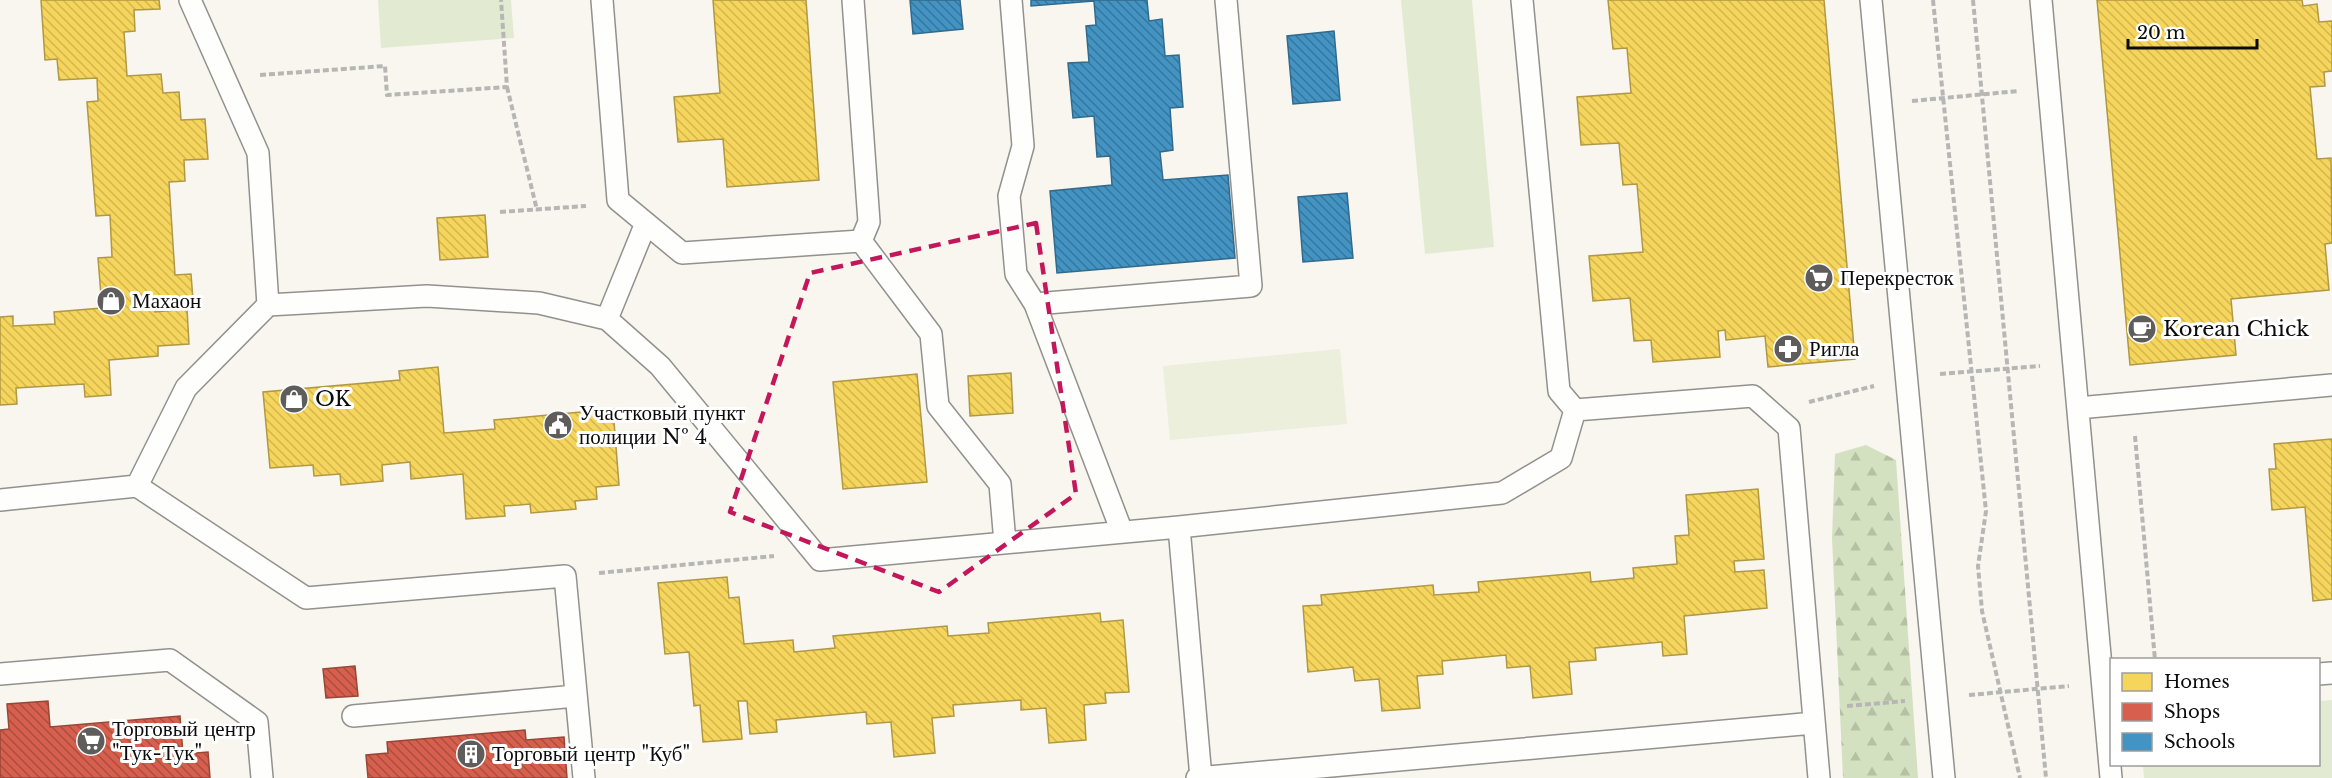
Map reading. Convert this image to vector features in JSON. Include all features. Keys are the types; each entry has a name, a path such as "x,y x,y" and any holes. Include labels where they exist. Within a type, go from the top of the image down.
{"lane":[{"path":"190,0 258,153 268,305"},
{"path":"602,0 618,200 682,254 861,241"},
{"path":"853,0 869,222 861,241"},
{"path":"1011,0 1023,146 1009,196 1016,274 1035,304 1122,532"},
{"path":"1035,304 1251,286 1226,0"},
{"path":"1522,0 1559,391 1575,410"},
{"path":"1871,0 1944,778"},
{"path":"2041,0 2078,408 2107,691 2110,756"},
{"path":"607,319 646,223"},
{"path":"861,241 931,334 938,406 1000,484 1005,543"},
{"path":"137,486 186,388 268,305 427,296 539,303 607,319 660,366 820,560 1179,527 1502,493 1561,458 1575,410"},
{"path":"2078,408 2332,385"},
{"path":"1575,410 1753,396 1789,428 1819,778"},
{"path":"0,500 137,486 306,598 565,576 584,778"},
{"path":"1179,527 1200,778 1814,723"},
{"path":"0,674 170,660 257,722 262,778"},
{"path":"354,716 576,696"}],"path":[{"path":"501,0 507,87 537,210"},
{"path":"1933,0 1986,511 1978,566 1982,611 2020,778"},
{"path":"1973,0 2046,778"},
{"path":"224,77 385,66 387,95 507,87"},
{"path":"1881,103 2049,89"},
{"path":"500,212 618,200"},
{"path":"2132,404 2155,658"},
{"path":"565,576 814,552"}],"highlighted area":[{"path":"1036,223 1076,494 939,592 730,512 810,273"}],"green space":[{"path":"378,0 511,0 514,38 381,48"},
{"path":"1401,0 1472,0 1494,247 1425,254"},
{"path":"1340,349 1347,424 1170,440 1163,366"},
{"path":"1866,445 1896,460 1918,778 1843,778 1832,538 1835,454"},
{"path":"2332,700 2332,778 2144,778 2143,766 2320,766 2320,701"}],"building: Homes":[{"path":"41,0 159,0 160,9 134,10 135,31 124,32 127,76 161,74 163,93 179,92 181,120 205,119 208,159 184,160 185,181 169,182 175,275 191,274 193,300 155,302 155,312 187,309 189,344 158,346 158,356 109,360 111,395 85,397 84,384 16,388 17,404 0,405 0,317 13,316 13,326 55,324 54,312 102,308 98,258 112,257 110,215 96,216 87,102 98,101 97,78 59,80 57,59 45,60"},
{"path":"713,0 806,0 819,180 727,187 723,139 678,142 674,97 720,93"},
{"path":"1608,0 1824,0 1855,359 1768,367 1765,336 1726,340 1725,330 1718,331 1720,357 1653,362 1651,340 1634,341 1630,298 1593,301 1589,256 1643,252 1637,184 1623,185 1619,143 1581,145 1577,97 1631,93 1627,48 1613,49"},
{"path":"2097,0 2302,0 2303,6 2317,4 2319,22 2332,21 2332,71 2324,72 2325,86 2310,87 2317,159 2331,158 2332,243 2325,244 2329,290 2231,299 2236,355 2130,365"},
{"path":"485,215 488,257 440,260 437,218"},
{"path":"438,367 444,433 495,429 494,420 613,409 619,485 596,487 597,499 575,501 576,509 531,513 530,504 504,506 505,516 466,519 463,474 411,479 410,462 382,465 383,481 341,485 340,474 314,476 313,465 270,468 263,392 400,380 399,371"},
{"path":"1011,373 1013,413 970,416 968,376"},
{"path":"917,374 927,482 843,489 833,382"},
{"path":"2332,439 2332,599 2313,601 2305,507 2272,510 2269,469 2276,469 2274,444"},
{"path":"1758,489 1764,559 1734,561 1735,572 1764,570 1767,608 1684,616 1687,654 1663,656 1662,642 1595,648 1596,660 1569,662 1572,694 1533,698 1530,666 1507,668 1506,655 1442,661 1443,674 1417,676 1420,708 1382,711 1379,679 1355,681 1353,667 1308,672 1303,606 1322,605 1321,595 1433,585 1434,595 1479,592 1478,582 1590,572 1591,582 1634,578 1633,568 1677,564 1675,536 1689,535 1686,495"},
{"path":"727,577 729,598 739,597 744,644 793,640 794,652 835,648 833,636 947,626 948,636 989,633 988,623 1100,613 1101,622 1123,620 1129,692 1105,693 1106,703 1084,705 1086,740 1049,743 1046,708 1021,710 1021,700 953,705 954,716 932,718 935,753 894,757 891,722 867,724 866,712 776,720 777,732 750,734 747,701 738,701 742,739 703,742 700,705 694,706 689,652 665,654 658,583"}],"building: Shops":[{"path":"355,666 358,696 326,698 323,669"},
{"name":"Торговый центр \"Тук-Тук\"","path":"48,701 50,727 180,716 183,754 208,752 210,778 0,778 0,730 9,729 7,704"},
{"name":"Торговый центр \"Куб\"","path":"525,730 526,740 564,737 567,778 368,778 366,755 388,753 387,742"}],"building: Schools":[{"path":"910,0 960,0 963,29 913,34"},
{"path":"1031,0 1147,0 1149,21 1162,19 1165,56 1179,55 1183,107 1170,108 1173,150 1160,152 1163,180 1228,175 1235,258 1057,273 1050,191 1112,185 1110,156 1097,157 1094,116 1073,118 1068,63 1089,62 1086,26 1096,25 1094,1 1031,6"},
{"path":"1334,31 1340,100 1293,104 1287,36"},
{"path":"1347,193 1353,258 1303,262 1298,197"}],"place":[{"name":"Перекресток","path":"1819,278"},
{"name":"Махаон","path":"111,301"},
{"name":"Korean Chick","path":"2142,329"},
{"name":"Ригла","path":"1788,349"},
{"name":"OK","path":"294,399"},
{"name":"Участковый пункт полиции № 4","path":"558,425"},
{"name":"Торговый центр \"Тук-Тук\"","path":"91,741"},
{"name":"Торговый центр \"Куб\"","path":"471,754"}]}
